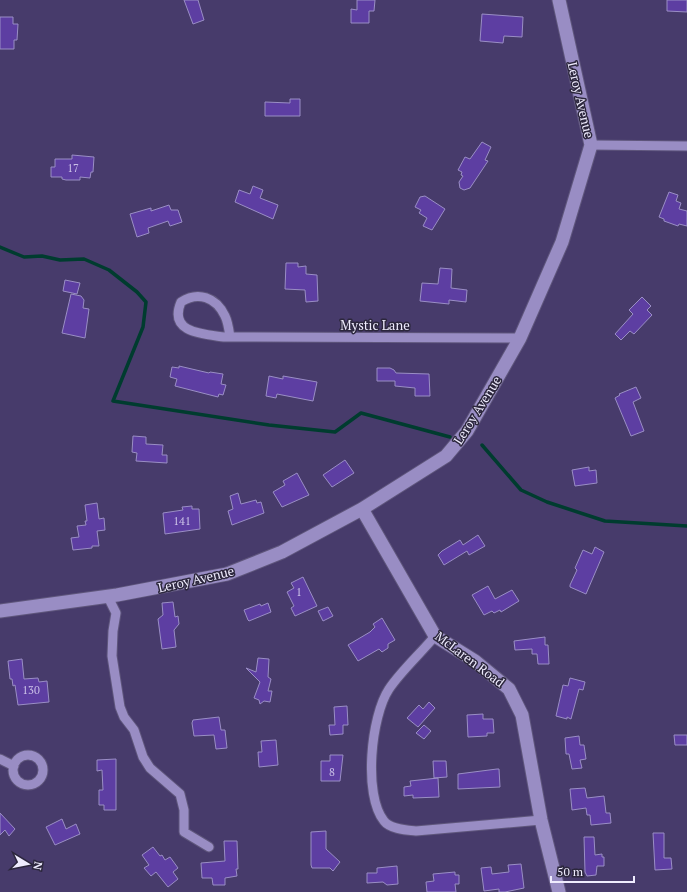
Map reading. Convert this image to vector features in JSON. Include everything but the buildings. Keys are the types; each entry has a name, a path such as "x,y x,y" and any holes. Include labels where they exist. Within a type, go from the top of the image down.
{"street":[{"name":"Leroy Avenue","path":"0,611 108,596 227,574 282,552 362,509 446,456 467,431 520,338 562,242 591,145 559,0"},
{"path":"591,145 687,146"},
{"name":"Mystic Lane","path":"230,337 225,315 210,298 198,295 181,302 178,310 179,321 185,328 194,333 230,337 520,338"},
{"name":"McLaren Road","path":"362,509 435,636 475,661 509,689 522,715 541,820 559,892"},
{"path":"108,596 116,613 113,631 112,656 120,707 124,717 134,730 143,757 150,768 180,794 184,810 184,832 209,847"},
{"path":"435,636 388,689 375,722 371,785 376,806 385,823 400,829 416,831 541,820"},
{"path":"0,759 14,766"}],"waterway":[{"path":"0,247 24,257 42,256 60,260 84,259 109,270 137,292 146,302 143,327 113,401 269,425 335,432 361,413 450,437"},
{"path":"482,445 521,490 547,502 605,521 687,526"}]}
